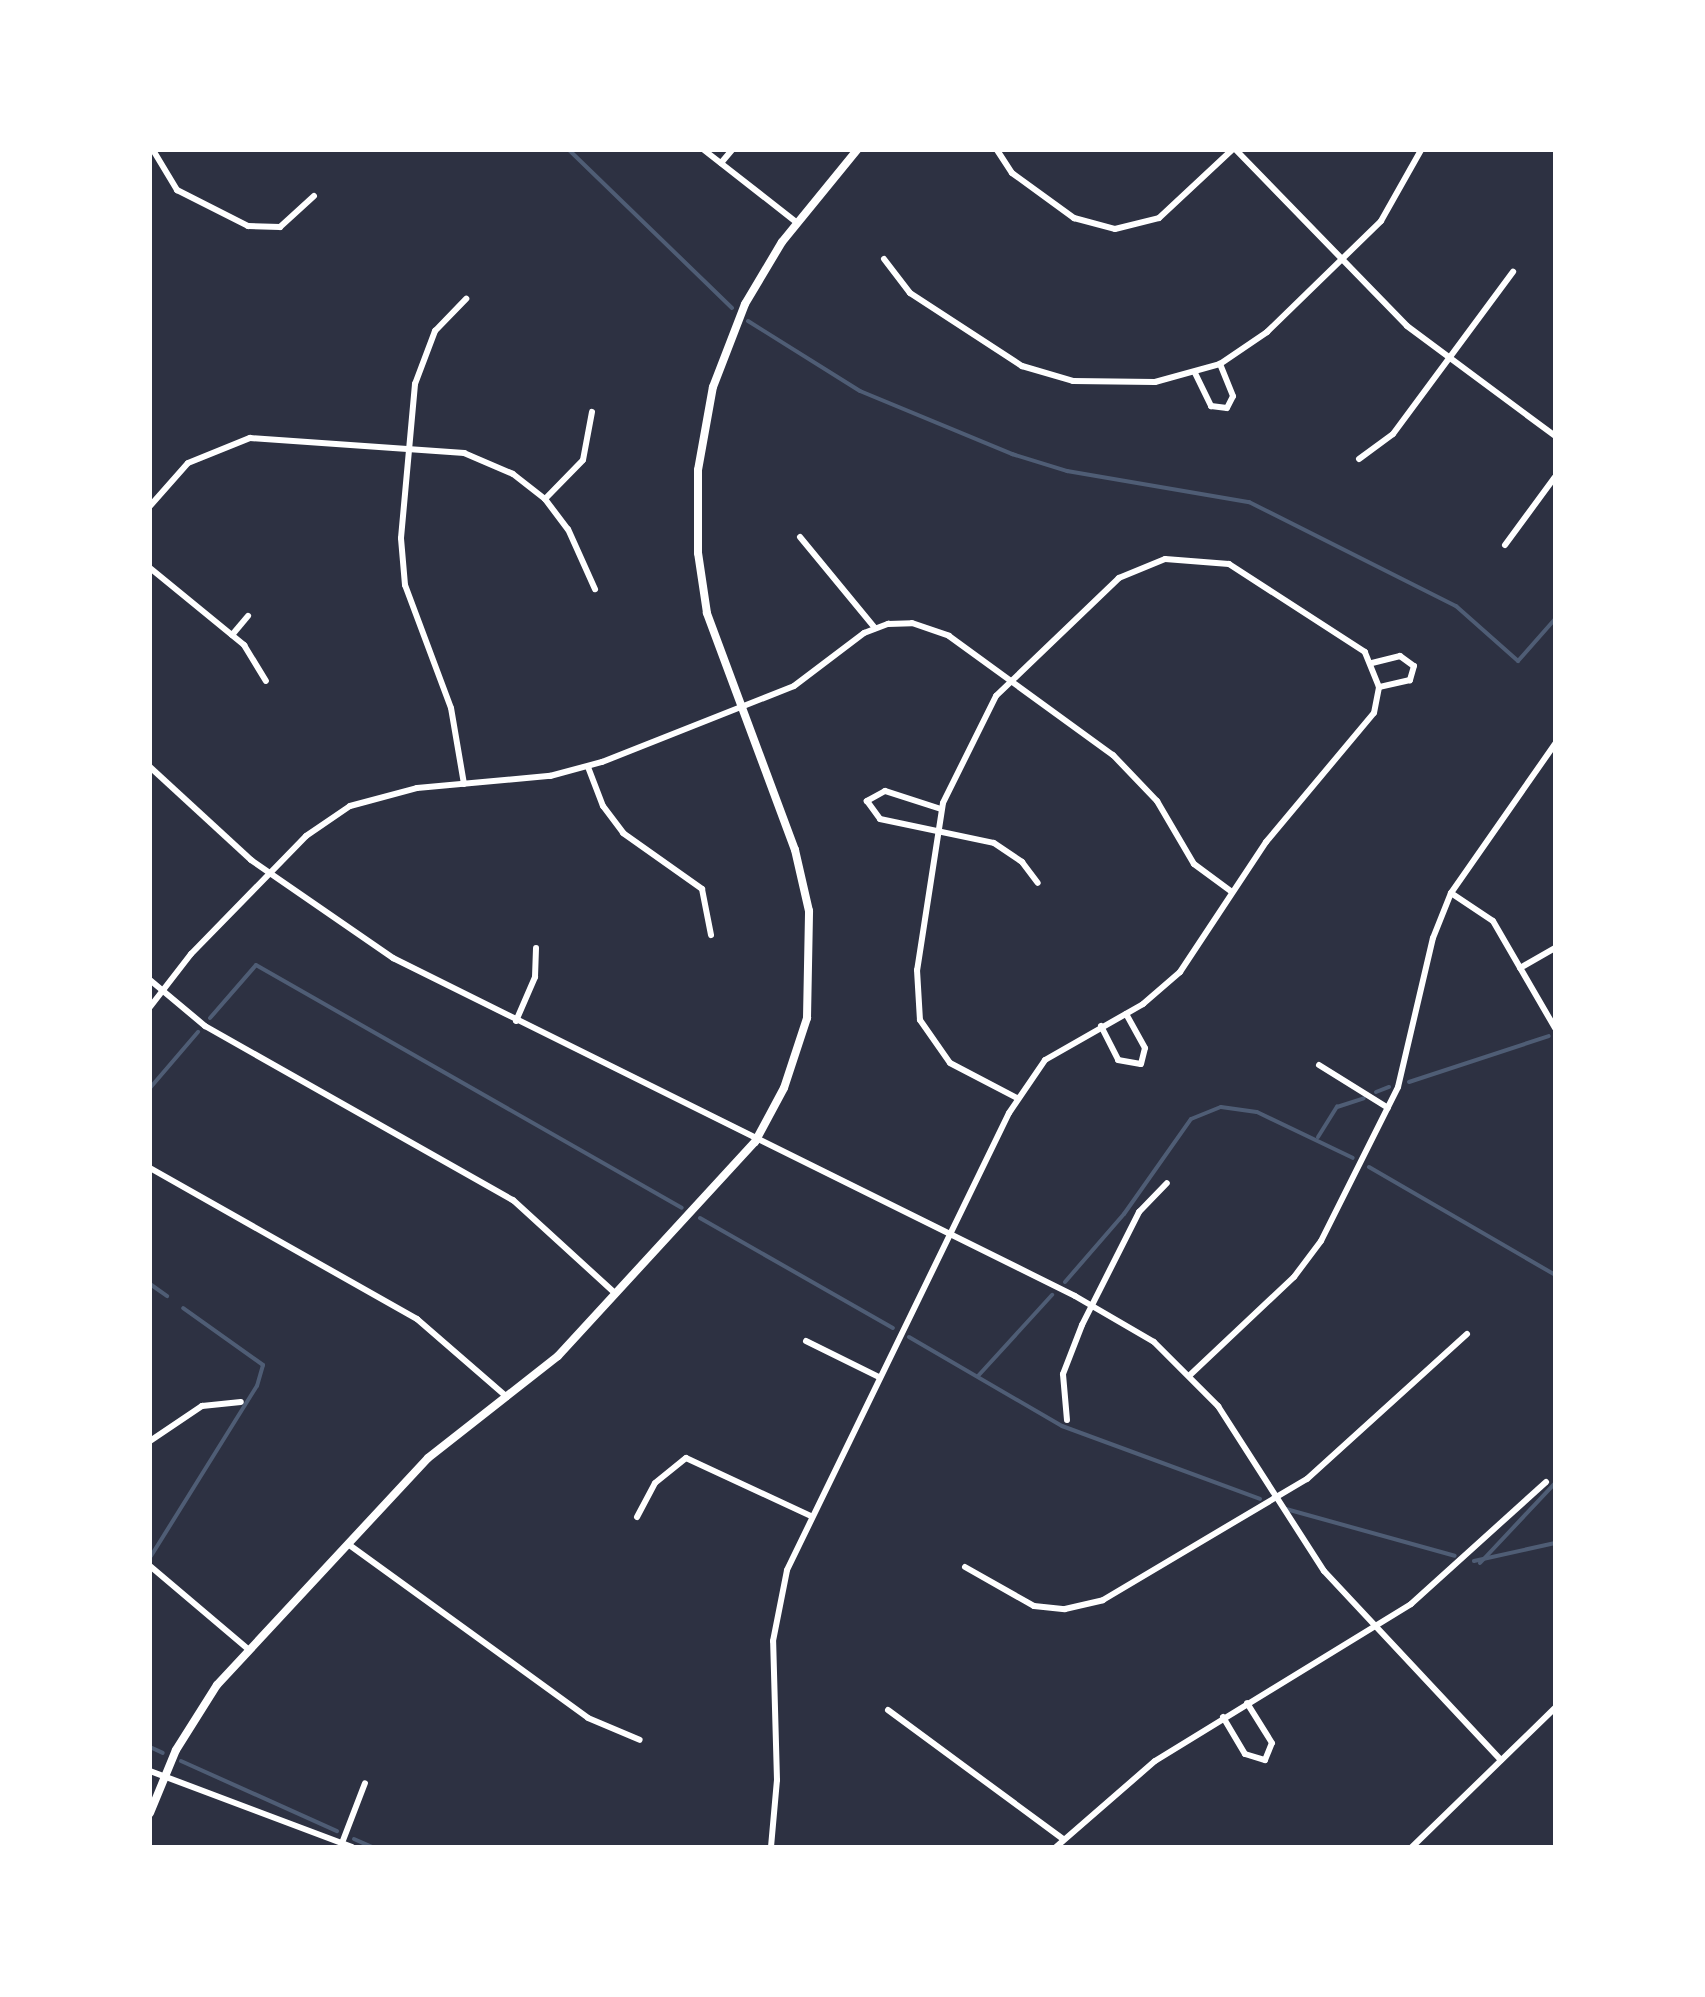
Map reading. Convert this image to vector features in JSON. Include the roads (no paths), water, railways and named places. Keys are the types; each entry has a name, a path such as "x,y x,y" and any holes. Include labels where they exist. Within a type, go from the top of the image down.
{"street":[{"path":"153,150 177,190 248,226 280,228 314,196"},
{"path":"704,150 796,222"},
{"path":"721,163 732,150"},
{"path":"150,1814 164,1776 200,1708 249,1650 428,1458 508,1398 616,1294 756,1142 796,1058 806,1018 812,942 795,850 738,707 703,594 696,512 700,450 727,343 796,222 858,150"},
{"path":"997,150 1012,172 1074,218 1116,230 1159,218 1234,150 1448,360 1555,436"},
{"path":"884,259 905,288 938,313 1007,359 1046,375 1124,386 1195,372 1220,364 1268,332 1342,260 1389,211 1421,150"},
{"path":"1359,459 1394,434 1513,272"},
{"path":"464,784 451,708 405,585 407,447 422,360 439,325 466,299"},
{"path":"1195,372 1208,402 1223,410 1234,401 1220,364"},
{"path":"546,499 583,460 592,412"},
{"path":"150,506 188,463 226,443 258,437 407,447 474,456 514,474 546,499 568,528 595,588"},
{"path":"1505,544 1555,477"},
{"path":"800,537 875,628"},
{"path":"770,1847 777,1780 773,1641 788,1570 810,1516 1017,1098 1045,1060 1126,1014 1180,972 1232,892 1367,726 1378,687 1372,663 1348,637 1242,570 1182,556 1118,578 1010,679 967,744 935,834 917,970 920,1020 950,1063 1017,1098"},
{"path":"150,568 232,635 266,681"},
{"path":"232,635 248,616"},
{"path":"150,1007 306,836 350,806 376,796 588,767 808,679 875,628 933,628 1010,679 1129,768 1194,864 1232,892"},
{"path":"1372,663 1400,656 1414,666 1410,680 1378,687"},
{"path":"1190,1374 1303,1267 1388,1108 1404,1070 1425,967 1452,893 1555,744"},
{"path":"150,767 272,876 394,958 756,1142 1093,1306 1154,1342 1218,1406 1324,1571 1501,1760"},
{"path":"588,767 602,806 623,833 702,889 711,935"},
{"path":"941,809 884,791 867,801 880,819 935,834 994,843 1038,883"},
{"path":"1452,893 1494,921 1555,1028"},
{"path":"516,1020 535,977 536,948"},
{"path":"1520,968 1555,948"},
{"path":"150,980 205,1026 513,1200 616,1294"},
{"path":"1101,1026 1118,1060 1141,1064 1145,1048 1126,1014"},
{"path":"1319,1065 1388,1108"},
{"path":"150,1168 417,1318 508,1398"},
{"path":"1067,1420 1063,1374 1139,1212 1167,1183"},
{"path":"964,1567 1018,1602 1074,1608 1118,1593 1275,1500 1350,1445 1467,1334"},
{"path":"806,1341 879,1378"},
{"path":"150,1440 202,1406 240,1402"},
{"path":"637,1517 656,1483 686,1458 810,1516"},
{"path":"1056,1847 1140,1772 1223,1717 1375,1629 1454,1569 1546,1482"},
{"path":"348,1544 588,1718 640,1740"},
{"path":"150,1566 249,1650"},
{"path":"1223,1717 1245,1754 1265,1760 1272,1743 1247,1703"},
{"path":"1412,1847 1555,1708"},
{"path":"888,1710 1063,1839"},
{"path":"150,1770 352,1847"},
{"path":"342,1844 365,1784"}],"waterway":[{"path":"569,150 732,308"},
{"path":"748,321 860,391 1012,454 1067,471 1249,502 1456,606 1518,661 1555,619"},
{"path":"210,1018 256,965 682,1208"},
{"path":"150,1088 198,1032"},
{"path":"1409,1082 1549,1036"},
{"path":"1376,1092 1389,1087"},
{"path":"1318,1137 1337,1107 1364,1098"},
{"path":"1065,1282 1124,1214 1191,1119 1221,1107 1257,1112 1353,1158"},
{"path":"1369,1167 1555,1275"},
{"path":"700,1218 893,1328"},
{"path":"150,1284 167,1296"},
{"path":"978,1376 1052,1295"},
{"path":"151,1556 257,1386 263,1365 183,1308"},
{"path":"909,1337 1062,1426 1260,1499"},
{"path":"1480,1563 1555,1483"},
{"path":"1286,1509 1455,1556"},
{"path":"1474,1561 1555,1543"},
{"path":"150,1747 163,1753"},
{"path":"181,1761 337,1831"},
{"path":"354,1839 372,1847"}]}
